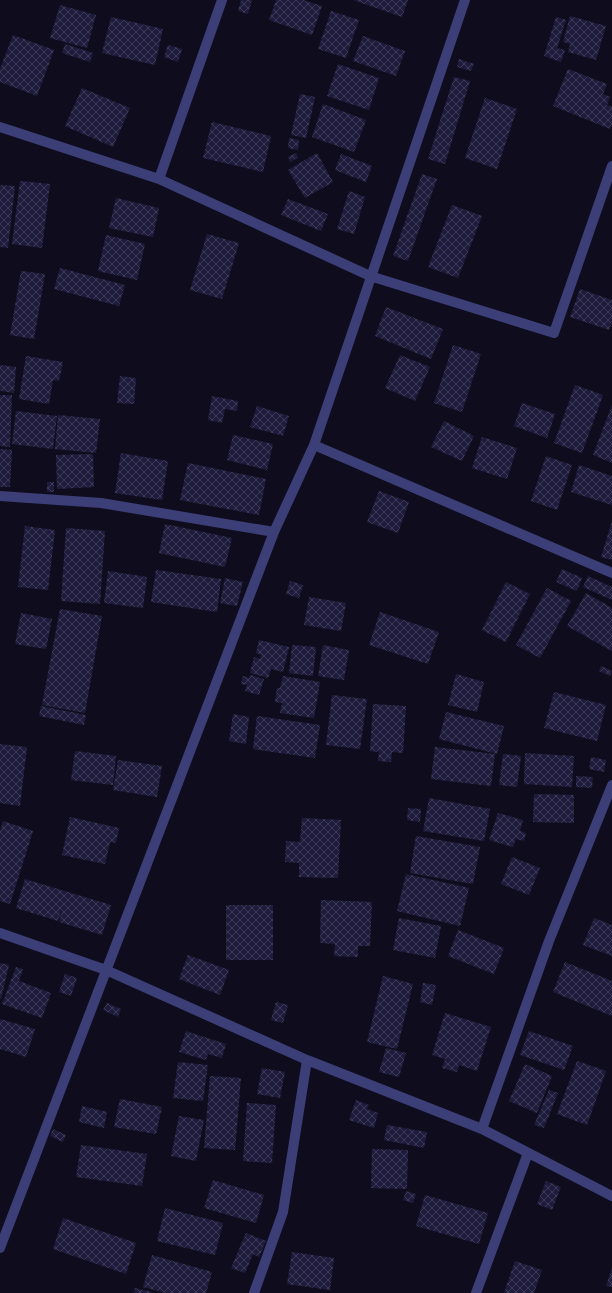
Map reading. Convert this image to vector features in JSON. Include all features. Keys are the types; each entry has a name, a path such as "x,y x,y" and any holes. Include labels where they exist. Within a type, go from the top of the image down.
{"street":[{"path":"159,179 222,0"},
{"path":"0,1248 274,532 314,445 370,276 465,0"},
{"path":"0,127 159,179 370,276 554,333 612,166"},
{"path":"314,445 612,572"},
{"path":"0,496 101,503 274,532"},
{"path":"482,1129 549,941 612,784"},
{"path":"0,933 106,970 307,1060 482,1129 612,1196"},
{"path":"254,1293 283,1212 307,1060"},
{"path":"476,1293 528,1153"}],"building":[{"path":"241,0 252,0 248,14 238,11"},
{"path":"276,0 303,0 322,6 312,35 269,20"},
{"path":"353,0 408,0 402,17"},
{"path":"60,5 96,15 87,48 50,38"},
{"path":"331,11 359,20 346,58 318,49"},
{"path":"570,16 606,26 596,60 568,52 570,44 563,42"},
{"path":"111,17 163,29 155,65 102,53"},
{"path":"556,17 566,20 557,48 565,50 561,62 544,56"},
{"path":"13,35 54,50 37,96 0,82 0,69"},
{"path":"363,36 405,51 396,76 353,61"},
{"path":"65,44 93,53 90,62 62,53"},
{"path":"168,45 182,49 178,62 164,57"},
{"path":"459,59 474,64 471,71 457,67"},
{"path":"338,64 379,78 369,110 327,96"},
{"path":"568,69 607,84 603,94 610,97 607,105 612,107 612,124 610,129 553,106"},
{"path":"454,77 470,81 445,164 428,159"},
{"path":"82,88 130,108 113,147 65,126"},
{"path":"300,94 315,97 306,138 291,135"},
{"path":"485,98 517,109 497,169 465,158"},
{"path":"323,104 366,120 354,152 312,137"},
{"path":"212,122 271,136 263,172 203,158"},
{"path":"289,138 299,140 298,150 288,148"},
{"path":"296,153 298,158 290,162 288,157"},
{"path":"317,153 333,182 305,198 288,170"},
{"path":"341,154 372,166 366,182 335,170"},
{"path":"422,174 437,179 408,261 393,256"},
{"path":"20,181 50,184 42,248 12,244"},
{"path":"0,185 15,186 8,248 0,247"},
{"path":"349,191 365,197 354,234 337,229"},
{"path":"116,198 159,208 153,237 109,228"},
{"path":"288,199 328,214 321,231 281,215"},
{"path":"452,205 482,216 458,278 428,267"},
{"path":"207,234 239,243 222,299 190,290"},
{"path":"106,235 145,244 137,280 98,271"},
{"path":"60,268 125,285 119,306 54,289"},
{"path":"21,271 45,274 34,339 10,335"},
{"path":"580,289 612,300 612,322 609,330 570,317"},
{"path":"386,307 443,329 431,359 375,336"},
{"path":"453,345 481,354 462,412 434,403"},
{"path":"400,355 430,367 415,401 385,388"},
{"path":"26,356 63,362 59,381 53,380 49,404 19,399"},
{"path":"0,365 16,367 14,393 0,391"},
{"path":"120,376 136,378 134,404 117,403"},
{"path":"575,385 603,395 582,453 554,443"},
{"path":"0,395 12,395 10,447 0,446"},
{"path":"212,396 238,401 237,411 225,409 222,423 208,420"},
{"path":"522,403 555,414 547,438 514,426"},
{"path":"612,405 612,463 593,455"},
{"path":"257,406 289,416 283,436 250,427"},
{"path":"16,411 57,416 53,449 12,444"},
{"path":"58,415 100,419 96,453 55,449"},
{"path":"444,421 474,436 462,461 431,447"},
{"path":"233,435 273,444 267,470 227,460"},
{"path":"482,437 517,448 507,479 472,468"},
{"path":"0,449 12,450 10,487 0,487"},
{"path":"121,453 168,461 162,500 115,493"},
{"path":"93,454 94,487 57,489 56,455"},
{"path":"546,456 572,465 557,510 531,501"},
{"path":"188,463 266,479 259,515 180,500"},
{"path":"579,465 612,476 612,505 571,492"},
{"path":"47,482 54,482 54,492 47,492"},
{"path":"379,491 409,502 398,533 367,522"},
{"path":"612,521 612,560 601,557"},
{"path":"165,524 232,538 225,567 159,553"},
{"path":"25,526 55,530 48,590 18,587"},
{"path":"66,528 105,531 100,604 61,601"},
{"path":"562,569 582,578 577,591 556,582"},
{"path":"156,570 221,579 217,612 151,602"},
{"path":"108,571 147,577 143,608 104,603"},
{"path":"588,576 612,587 612,600 583,587"},
{"path":"225,578 243,582 237,606 220,603"},
{"path":"290,581 303,585 299,598 286,594"},
{"path":"506,582 530,594 506,642 482,630"},
{"path":"547,588 571,601 540,658 516,645"},
{"path":"586,593 612,608 612,651 567,626"},
{"path":"309,597 346,603 341,631 304,625"},
{"path":"60,609 102,616 85,713 42,705"},
{"path":"380,612 439,632 428,664 369,645"},
{"path":"21,613 52,619 46,649 15,644"},
{"path":"259,640 289,647 283,672 271,669 268,678 250,673 254,657 260,659 261,655 256,653"},
{"path":"292,645 316,647 313,676 289,673"},
{"path":"323,645 349,650 344,680 318,676"},
{"path":"601,666 612,671 610,676 599,671"},
{"path":"456,674 484,682 477,712 448,705"},
{"path":"250,675 264,679 259,695 245,691 247,685 241,684 243,676 249,678"},
{"path":"283,676 320,682 314,718 280,713 282,703 275,702 277,688 280,688"},
{"path":"554,692 606,705 597,741 544,728"},
{"path":"332,695 367,699 360,749 326,745"},
{"path":"373,704 406,706 403,753 392,752 391,762 378,761 379,752 370,751"},
{"path":"41,706 86,715 84,725 39,716"},
{"path":"446,712 504,726 497,754 439,739"},
{"path":"233,714 249,717 246,744 229,741"},
{"path":"257,716 320,725 315,758 253,749"},
{"path":"0,744 27,747 20,806 0,803"},
{"path":"435,747 495,754 491,786 431,779"},
{"path":"75,751 116,756 113,785 71,780"},
{"path":"525,753 574,756 572,787 524,784"},
{"path":"503,754 521,756 517,787 499,785"},
{"path":"591,757 606,760 604,772 589,769"},
{"path":"118,760 162,766 157,797 113,790"},
{"path":"576,776 593,777 592,788 576,787"},
{"path":"534,794 574,795 574,823 533,822"},
{"path":"429,798 490,809 484,841 423,831"},
{"path":"408,808 421,809 420,822 407,820"},
{"path":"498,813 523,820 520,831 526,833 524,841 516,839 513,847 489,840"},
{"path":"70,817 119,828 116,843 110,842 105,864 62,855"},
{"path":"302,818 341,820 338,878 299,877 299,863 285,862 286,841 300,842"},
{"path":"3,821 33,831 10,904 0,901 0,831"},
{"path":"416,836 480,847 473,884 410,873"},
{"path":"512,857 540,868 529,895 501,884"},
{"path":"406,874 469,888 460,926 397,911"},
{"path":"25,879 111,905 102,935 59,922 63,906 58,921 16,908"},
{"path":"321,900 372,902 370,946 358,946 358,957 334,956 335,944 320,943"},
{"path":"226,905 273,905 273,960 226,960"},
{"path":"399,918 441,926 435,958 393,950"},
{"path":"594,918 612,925 612,956 583,945"},
{"path":"458,930 504,948 494,974 448,956"},
{"path":"188,955 229,970 220,995 179,979"},
{"path":"565,962 612,981 612,1016 553,992"},
{"path":"0,963 9,965 1,999 0,999"},
{"path":"16,967 23,969 19,981 51,993 42,1018 2,1004"},
{"path":"65,974 77,978 71,996 59,992"},
{"path":"383,976 413,984 397,1049 367,1042"},
{"path":"423,983 436,985 432,1005 420,1002"},
{"path":"276,1002 288,1005 283,1023 271,1020"},
{"path":"107,1003 121,1009 118,1017 103,1010"},
{"path":"445,1013 491,1027 477,1071 459,1065 457,1072 442,1068 445,1059 432,1055"},
{"path":"0,1019 35,1029 26,1057 0,1049"},
{"path":"186,1031 226,1044 222,1058 208,1054 206,1060 179,1052"},
{"path":"529,1031 573,1046 564,1070 520,1055"},
{"path":"386,1048 406,1053 399,1077 379,1072"},
{"path":"577,1061 606,1071 587,1125 557,1114"},
{"path":"178,1062 208,1065 203,1101 173,1098"},
{"path":"525,1064 552,1076 537,1113 509,1101"},
{"path":"262,1068 285,1072 280,1098 257,1094"},
{"path":"210,1076 241,1078 235,1150 204,1148"},
{"path":"549,1090 558,1093 544,1128 534,1125"},
{"path":"120,1099 162,1107 156,1134 114,1127"},
{"path":"356,1100 369,1105 367,1109 378,1113 374,1128 349,1120"},
{"path":"247,1103 276,1105 272,1163 243,1161"},
{"path":"82,1106 107,1112 104,1128 79,1122"},
{"path":"179,1116 204,1120 196,1161 171,1156"},
{"path":"387,1125 427,1132 424,1148 384,1140"},
{"path":"53,1129 66,1135 63,1142 50,1136"},
{"path":"81,1145 147,1154 142,1186 76,1177"},
{"path":"372,1149 408,1150 407,1189 371,1188"},
{"path":"213,1180 264,1195 256,1223 204,1208"},
{"path":"546,1181 561,1187 552,1210 537,1204"},
{"path":"406,1191 416,1194 413,1203 403,1200"},
{"path":"425,1195 488,1213 479,1244 416,1226"},
{"path":"165,1208 223,1223 215,1255 157,1241"},
{"path":"63,1218 136,1243 126,1274 53,1249"},
{"path":"246,1233 266,1241 259,1257 253,1254 245,1273 231,1268"},
{"path":"292,1252 334,1258 330,1290 287,1284"},
{"path":"152,1255 212,1272 206,1293 166,1293 143,1287"},
{"path":"515,1261 542,1270 534,1293 504,1293"},
{"path":"612,1268 612,1287 606,1286"},
{"path":"135,1288 151,1292 151,1293 134,1293"}]}
